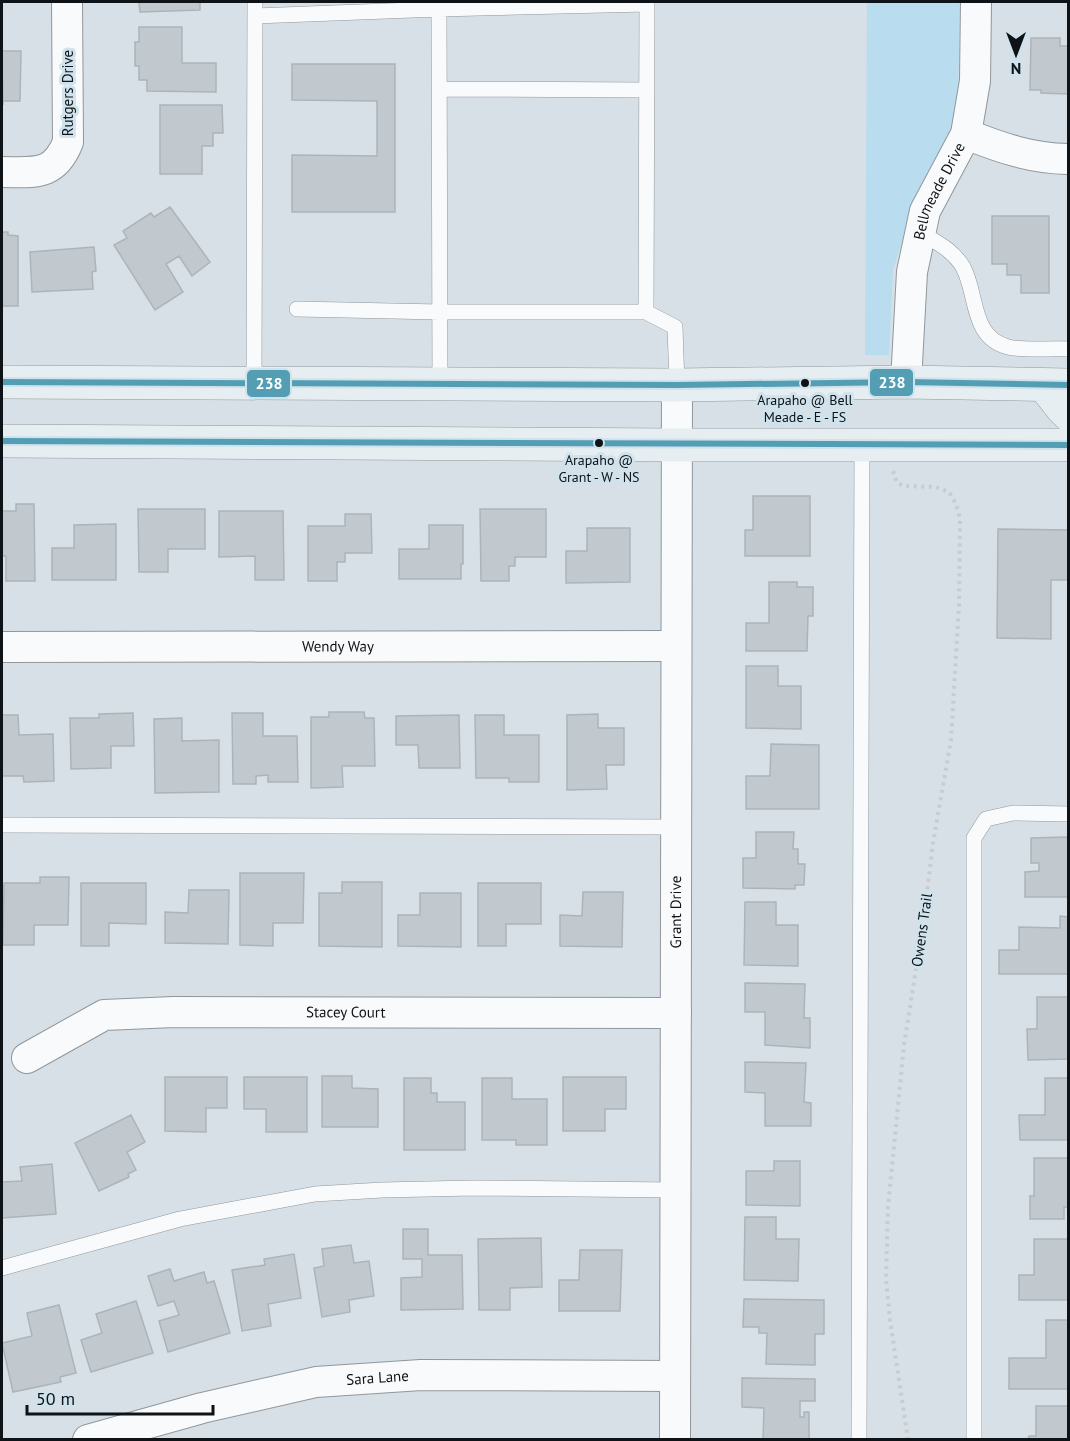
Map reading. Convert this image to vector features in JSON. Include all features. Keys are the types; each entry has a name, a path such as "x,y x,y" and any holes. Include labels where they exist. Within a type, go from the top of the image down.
{"main road":[{"path":"2,382 677,386 906,382 1056,385 1062,408 1068,414"},
{"path":"2,441 1068,445"}],"street":[{"name":"Rutgers Drive","path":"2,172 41,172 62,158 68,142 67,2"},
{"name":"Bellmeade Drive","path":"906,382 912,272 925,211 966,134 975,81 976,2"},
{"path":"966,134 1010,152 1052,159 1068,159"},
{"name":"Grant Drive","path":"675,1440 677,386"},
{"name":"Wendy Way","path":"2,647 675,646"},
{"name":"Stacey Court","path":"27,1058 104,1015 174,1012 676,1013"},
{"name":"Sara Lane","path":"88,1440 202,1408 316,1382 421,1375 674,1376"}],"lane":[{"path":"254,384 255,9 439,9 647,4 646,312"},
{"path":"439,9 440,385"},
{"path":"439,89 647,90"},
{"path":"920,232 950,251 962,265 968,280 975,315 990,339 1008,347 1068,348"},
{"path":"297,309 646,312 675,327 677,386"},
{"path":"859,1440 862,445"},
{"path":"974,1440 974,838 986,819 1012,813 1068,814"},
{"path":"2,825 676,827"},
{"path":"2,1269 180,1219 315,1194 473,1188 675,1190"}],"path":[{"name":"Owens Trail","path":"893,467 897,483 904,486 936,487 949,492 956,504 960,519 959,605 951,740 933,843 904,1045 888,1207 886,1279 908,1440"}],"shaded area":[{"path":"867,2 960,2 958,106 946,141 908,223 893,270 889,355 865,355"}],"building":[{"path":"139,2 200,2 200,10 140,12"},
{"path":"139,27 182,27 182,63 216,63 216,92 147,91 147,80 139,80 139,66 135,66 135,42 139,42"},
{"path":"1031,38 1060,38 1060,46 1068,46 1068,94 1041,93 1041,90 1030,90"},
{"path":"2,51 21,51 20,101 3,101 3,105"},
{"path":"292,64 395,64 395,212 292,212 292,155 377,156 377,101 292,100"},
{"path":"160,105 222,105 223,133 213,133 213,146 202,146 202,174 160,174"},
{"path":"170,207 210,262 192,276 179,256 166,264 183,292 155,310 114,245 127,238 123,231 151,213 154,217"},
{"path":"992,216 1049,216 1049,293 1021,293 1021,275 1007,275 1007,264 992,264"},
{"path":"2,232 18,236 18,306 2,306"},
{"path":"94,247 96,271 92,272 93,289 32,292 30,252"},
{"path":"753,496 810,496 810,556 745,556 745,530 753,530"},
{"path":"16,504 34,504 35,581 6,581 6,556 2,556 2,511 16,511"},
{"path":"138,509 205,509 205,549 168,549 168,572 139,572"},
{"path":"480,509 546,509 546,557 515,557 515,566 509,566 509,581 481,581"},
{"path":"219,511 283,511 284,580 255,580 255,556 219,557"},
{"path":"345,514 371,514 372,553 345,553 345,562 337,562 337,581 308,581 308,526 345,526"},
{"path":"116,524 116,580 52,580 52,548 74,548 74,525"},
{"path":"429,525 463,525 461,579 399,579 399,549 429,549"},
{"path":"587,528 630,528 630,582 566,583 566,551 587,551"},
{"path":"998,529 1068,530 1068,580 1051,580 1051,639 997,638"},
{"path":"769,582 797,582 797,587 813,587 813,616 808,616 807,651 746,651 746,623 769,623"},
{"path":"746,666 778,666 778,686 801,686 801,729 746,728"},
{"path":"329,712 364,712 365,718 374,718 375,766 342,766 343,787 311,788 311,717 329,717"},
{"path":"133,713 134,746 111,746 111,768 71,769 70,718 99,718 99,714"},
{"path":"232,713 263,713 263,736 297,736 298,782 268,782 268,775 256,776 256,784 233,784"},
{"path":"598,714 598,728 624,728 624,765 606,765 607,789 567,790 567,715"},
{"path":"2,715 18,715 19,735 53,734 54,781 24,782 23,776 2,776"},
{"path":"459,715 460,768 419,768 418,745 396,745 396,716"},
{"path":"475,715 504,715 504,735 539,735 539,782 509,782 509,778 476,778"},
{"path":"182,718 182,741 219,740 219,792 155,793 154,719"},
{"path":"771,744 819,745 819,809 746,809 746,776 770,776"},
{"path":"756,832 794,832 793,849 798,849 798,864 805,864 804,885 795,885 795,889 743,888 743,858 756,858"},
{"path":"1068,837 1068,897 1025,897 1025,872 1039,871 1039,863 1031,863 1031,838"},
{"path":"240,873 304,873 303,923 273,923 273,946 240,945"},
{"path":"40,877 69,877 68,925 34,925 34,945 3,945 4,883 40,883"},
{"path":"342,882 382,882 382,947 319,946 319,893 342,893"},
{"path":"81,883 146,883 146,924 109,923 109,946 81,946"},
{"path":"478,883 541,883 541,924 506,924 506,946 478,946"},
{"path":"189,890 229,890 228,944 165,943 165,912 188,913"},
{"path":"583,892 623,892 622,947 560,946 560,915 582,916"},
{"path":"420,893 461,893 461,947 398,946 398,915 420,915"},
{"path":"745,902 776,902 776,925 798,925 798,966 744,965"},
{"path":"1060,916 1068,917 1068,974 999,974 999,950 1019,950 1019,927 1060,928"},
{"path":"745,983 805,984 804,1018 810,1018 810,1048 765,1045 765,1012 745,1012"},
{"path":"1037,997 1068,997 1068,1059 1028,1060 1027,1029 1037,1029"},
{"path":"745,1062 806,1063 804,1102 811,1103 811,1126 765,1126 765,1093 745,1092"},
{"path":"322,1076 352,1076 352,1088 378,1089 378,1127 322,1127"},
{"path":"165,1077 227,1077 227,1108 206,1108 206,1132 165,1131"},
{"path":"244,1077 307,1077 307,1132 266,1132 266,1109 244,1109"},
{"path":"563,1077 626,1077 626,1109 605,1109 605,1131 563,1131"},
{"path":"404,1078 431,1078 431,1093 437,1093 437,1102 465,1102 465,1150 404,1150"},
{"path":"482,1078 512,1078 512,1099 547,1099 547,1145 516,1145 516,1140 482,1140"},
{"path":"1045,1078 1068,1078 1068,1140 1020,1140 1019,1115 1045,1115"},
{"path":"131,1115 145,1142 127,1152 136,1170 128,1174 129,1177 99,1191 75,1143"},
{"path":"1034,1158 1068,1158 1068,1207 1064,1207 1064,1219 1030,1219 1030,1196 1034,1196"},
{"path":"774,1161 800,1161 800,1206 746,1205 746,1171 774,1171"},
{"path":"52,1164 56,1214 2,1218 2,1182 22,1181 20,1167"},
{"path":"745,1217 776,1217 776,1239 799,1239 798,1281 744,1280"},
{"path":"403,1229 428,1229 428,1255 462,1255 463,1309 401,1310 401,1278 422,1277 422,1259 403,1259"},
{"path":"541,1238 542,1287 510,1288 510,1310 479,1310 478,1239"},
{"path":"1034,1239 1068,1239 1068,1300 1019,1300 1019,1275 1034,1275"},
{"path":"351,1245 354,1263 369,1261 374,1296 349,1300 350,1312 322,1317 314,1268 324,1266 322,1249"},
{"path":"580,1250 622,1250 620,1311 559,1311 559,1280 579,1280"},
{"path":"294,1254 301,1298 268,1304 271,1326 242,1331 232,1270 265,1265 264,1259"},
{"path":"170,1269 174,1281 204,1272 207,1283 214,1281 230,1333 168,1352 159,1321 179,1315 174,1301 158,1306 148,1276"},
{"path":"744,1299 824,1300 824,1334 815,1334 815,1365 766,1364 767,1333 759,1333 759,1327 743,1327"},
{"path":"136,1301 153,1353 91,1372 81,1340 102,1333 96,1314"},
{"path":"59,1305 76,1373 60,1377 61,1382 13,1392 2,1343 32,1336 27,1313"},
{"path":"1046,1320 1068,1320 1068,1389 1009,1389 1009,1358 1046,1358"},
{"path":"742,1378 815,1379 815,1401 800,1401 800,1417 804,1417 804,1412 809,1412 809,1440 763,1440 764,1408 742,1407"},
{"path":"1036,1406 1068,1406 1068,1440 1028,1440 1029,1436 1036,1436"}],"transit line":[{"name":"238","path":"2,382 677,385 906,382 1068,385"},
{"name":"238","path":"2,441 1068,445"}],"place":[{"name":"Arapaho @ Bell Meade - E - FS","path":"805,383"},
{"name":"Arapaho @ Grant - W - NS","path":"599,443"}]}
